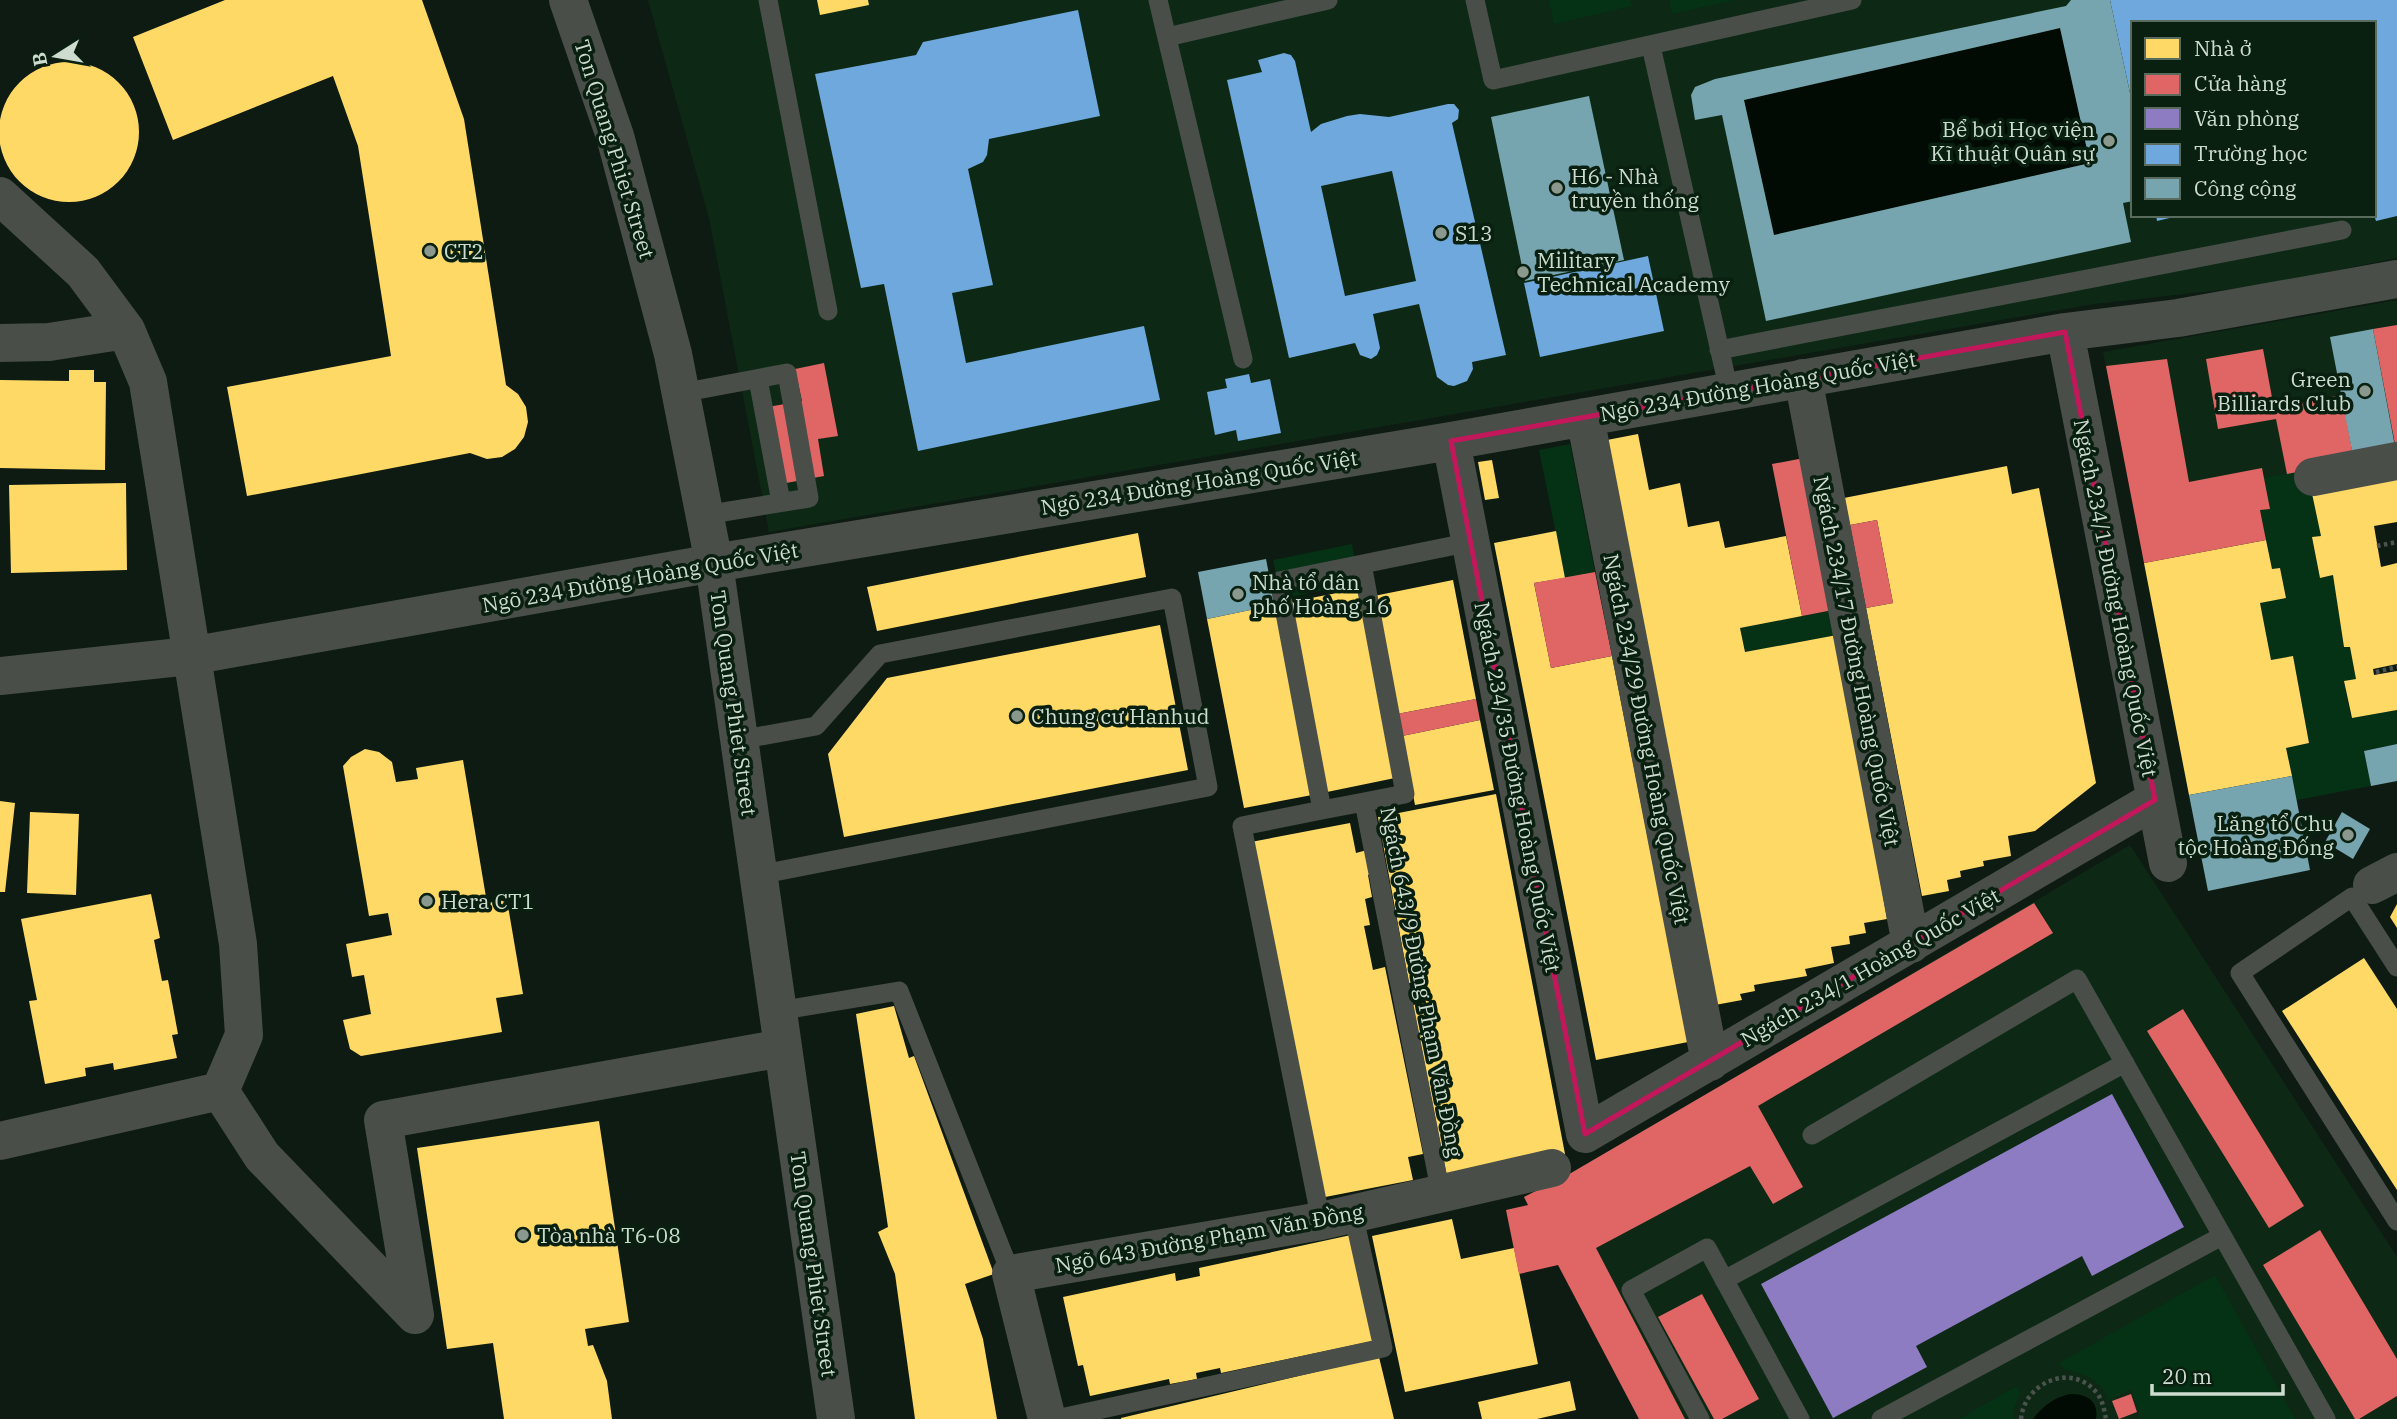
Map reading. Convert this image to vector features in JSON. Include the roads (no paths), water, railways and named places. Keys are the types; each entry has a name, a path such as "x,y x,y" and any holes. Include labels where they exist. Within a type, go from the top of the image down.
{"street":[{"name":"Ton Quang Phiet Street","path":"568,0 615,136 673,354 705,515 836,1419"},
{"path":"0,196 83,272 125,330 148,382 238,944 244,1035 220,1091"},
{"name":"Ngõ 234 Đường Hoàng Quốc Việt","path":"0,676 190,656 714,563 1451,440 2065,332 2178,318 2397,279"},
{"path":"0,343 49,342 125,330"},
{"name":"Ngách 234/1 Đường Hoàng Quốc Việt","path":"2065,332 2168,863"},
{"name":"Ngách 234/17 Đường Hoàng Quốc Việt","path":"1803,378 1911,944"},
{"name":"Ngách 234/29 Đường Hoàng Quốc Việt","path":"1585,416 1710,1062"},
{"name":"Ngách 234/35 Đường Hoàng Quốc Việt","path":"1451,440 1585,1134"},
{"path":"2313,477 2397,461"},
{"name":"Ngách 234/1 Hoàng Quốc Việt","path":"1585,1134 2155,800"},
{"path":"220,1091 262,1156 415,1315 383,1120 782,1048"},
{"path":"0,1142 220,1091"},
{"name":"Ngõ 643 Đường Phạm Văn Đồng","path":"1011,1274 1337,1217 1552,1168"},
{"path":"1011,1274 1047,1419"}],"lane":[{"path":"768,0 828,310"},
{"path":"1158,0 1243,359"},
{"path":"1167,37 1328,0"},
{"path":"1475,0 1493,80 1852,0"},
{"path":"1651,46 1729,391"},
{"path":"1719,350 2342,230"},
{"path":"681,393 787,373 809,498 705,515"},
{"path":"758,379 781,502"},
{"path":"1322,810 1279,581 1471,542"},
{"path":"1362,564 1405,794 1364,802"},
{"path":"739,740 816,726 880,654 1172,598 1208,787 758,875"},
{"name":"Ngách 643/9 Đường Phạm Văn Đồng","path":"1337,1217 1241,826 1364,802 1440,1194"},
{"path":"2397,967 2374,885 2240,973 2397,1221"},
{"path":"1812,1135 2077,979 2326,1419"},
{"path":"777,1011 899,991 1011,1274"},
{"path":"1724,1280 2125,1063"},
{"path":"1056,1419 1383,1348 1337,1217"},
{"path":"1881,1419 2222,1236"},
{"path":"1700,1419 1631,1290 1707,1248 1800,1419"}],"place":[{"name":"Bể bơi Học viện Kĩ thuật Quân sự","path":"2109,141"},
{"name":"H6 - Nhà truyền thống","path":"1557,188"},
{"name":"S13","path":"1441,233"},
{"name":"CT2","path":"430,251"},
{"name":"Military Technical Academy","path":"1523,272"},
{"name":"Green Billiards Club","path":"2365,391"},
{"name":"Nhà tổ dân phố Hoàng 16","path":"1238,594"},
{"name":"Chung cư Hanhud","path":"1017,716"},
{"name":"Lăng tổ Chu tộc Hoàng Đống","path":"2348,835"},
{"name":"Hera CT1","path":"427,901"},
{"name":"Tòa nhà T6-08","path":"523,1235"}]}
